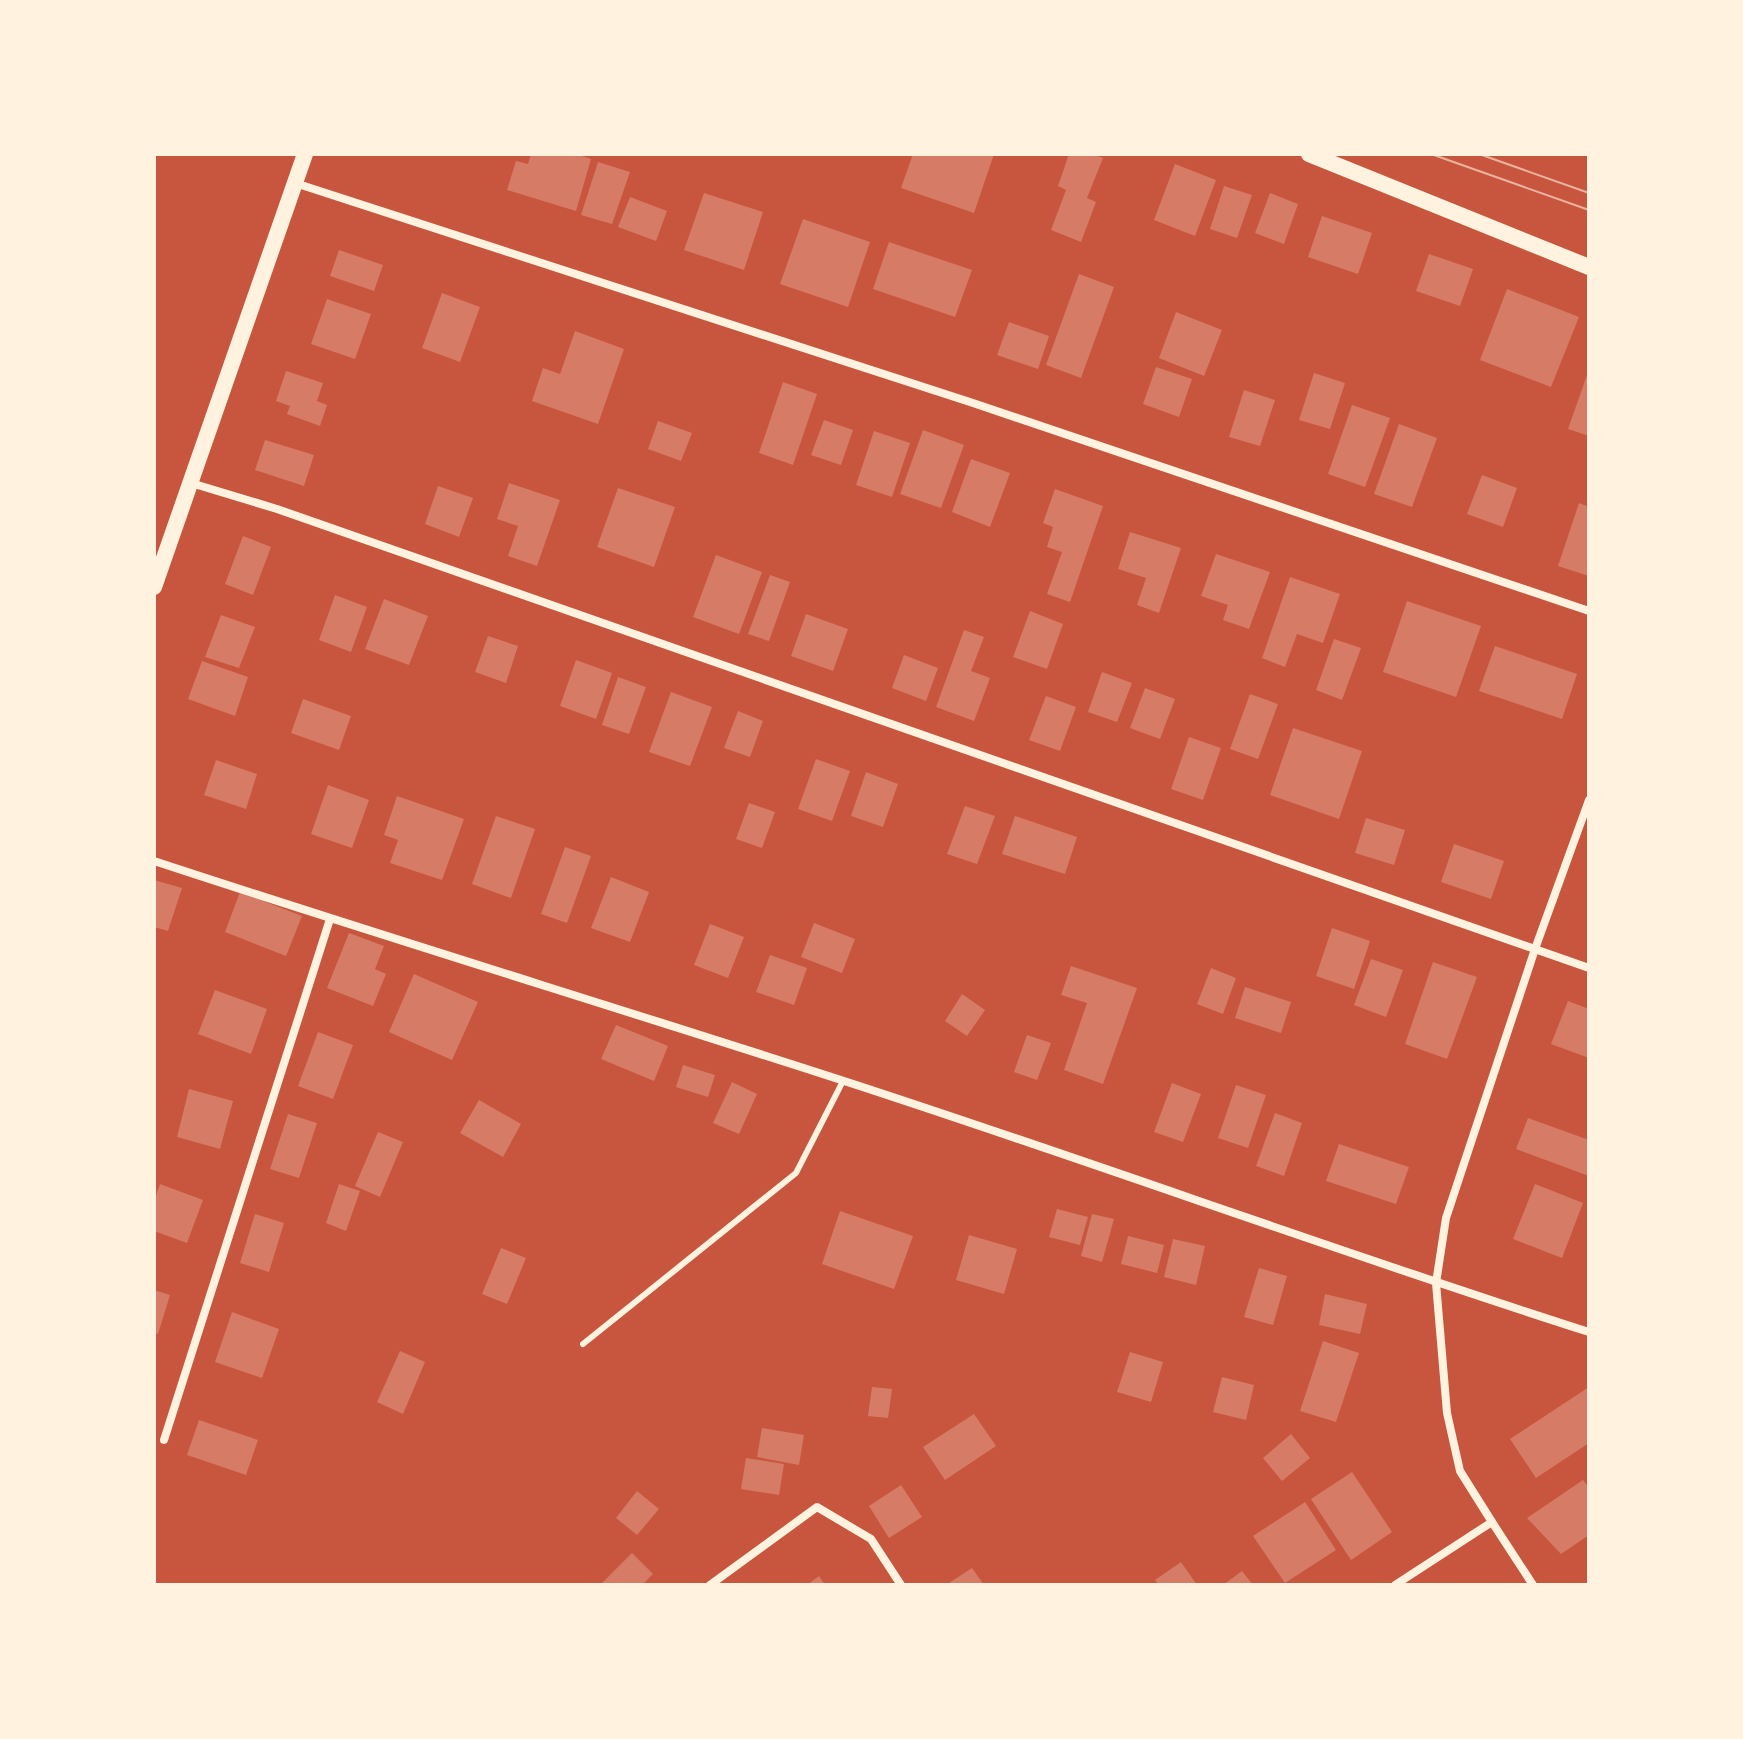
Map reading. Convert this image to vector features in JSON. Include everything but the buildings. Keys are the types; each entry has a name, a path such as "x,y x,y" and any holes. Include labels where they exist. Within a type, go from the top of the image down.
{"main road":[{"path":"154,587 305,154"},
{"path":"1309,154 1589,267"}],"street":[{"path":"295,183 973,403 1589,611"},
{"path":"191,483 292,514 1589,968"},
{"path":"1533,1585 1460,1471 1447,1413 1436,1283 1446,1218 1535,949 1589,800"},
{"path":"154,861 843,1081 1589,1332"},
{"path":"164,1440 330,919"},
{"path":"710,1585 817,1507 871,1539 901,1585"},
{"path":"1395,1585 1492,1522"}],"lane":[{"path":"583,1344 796,1173 843,1081"}],"tram line":[{"path":"1431,154 1589,210"},
{"path":"1479,154 1589,193"}]}
